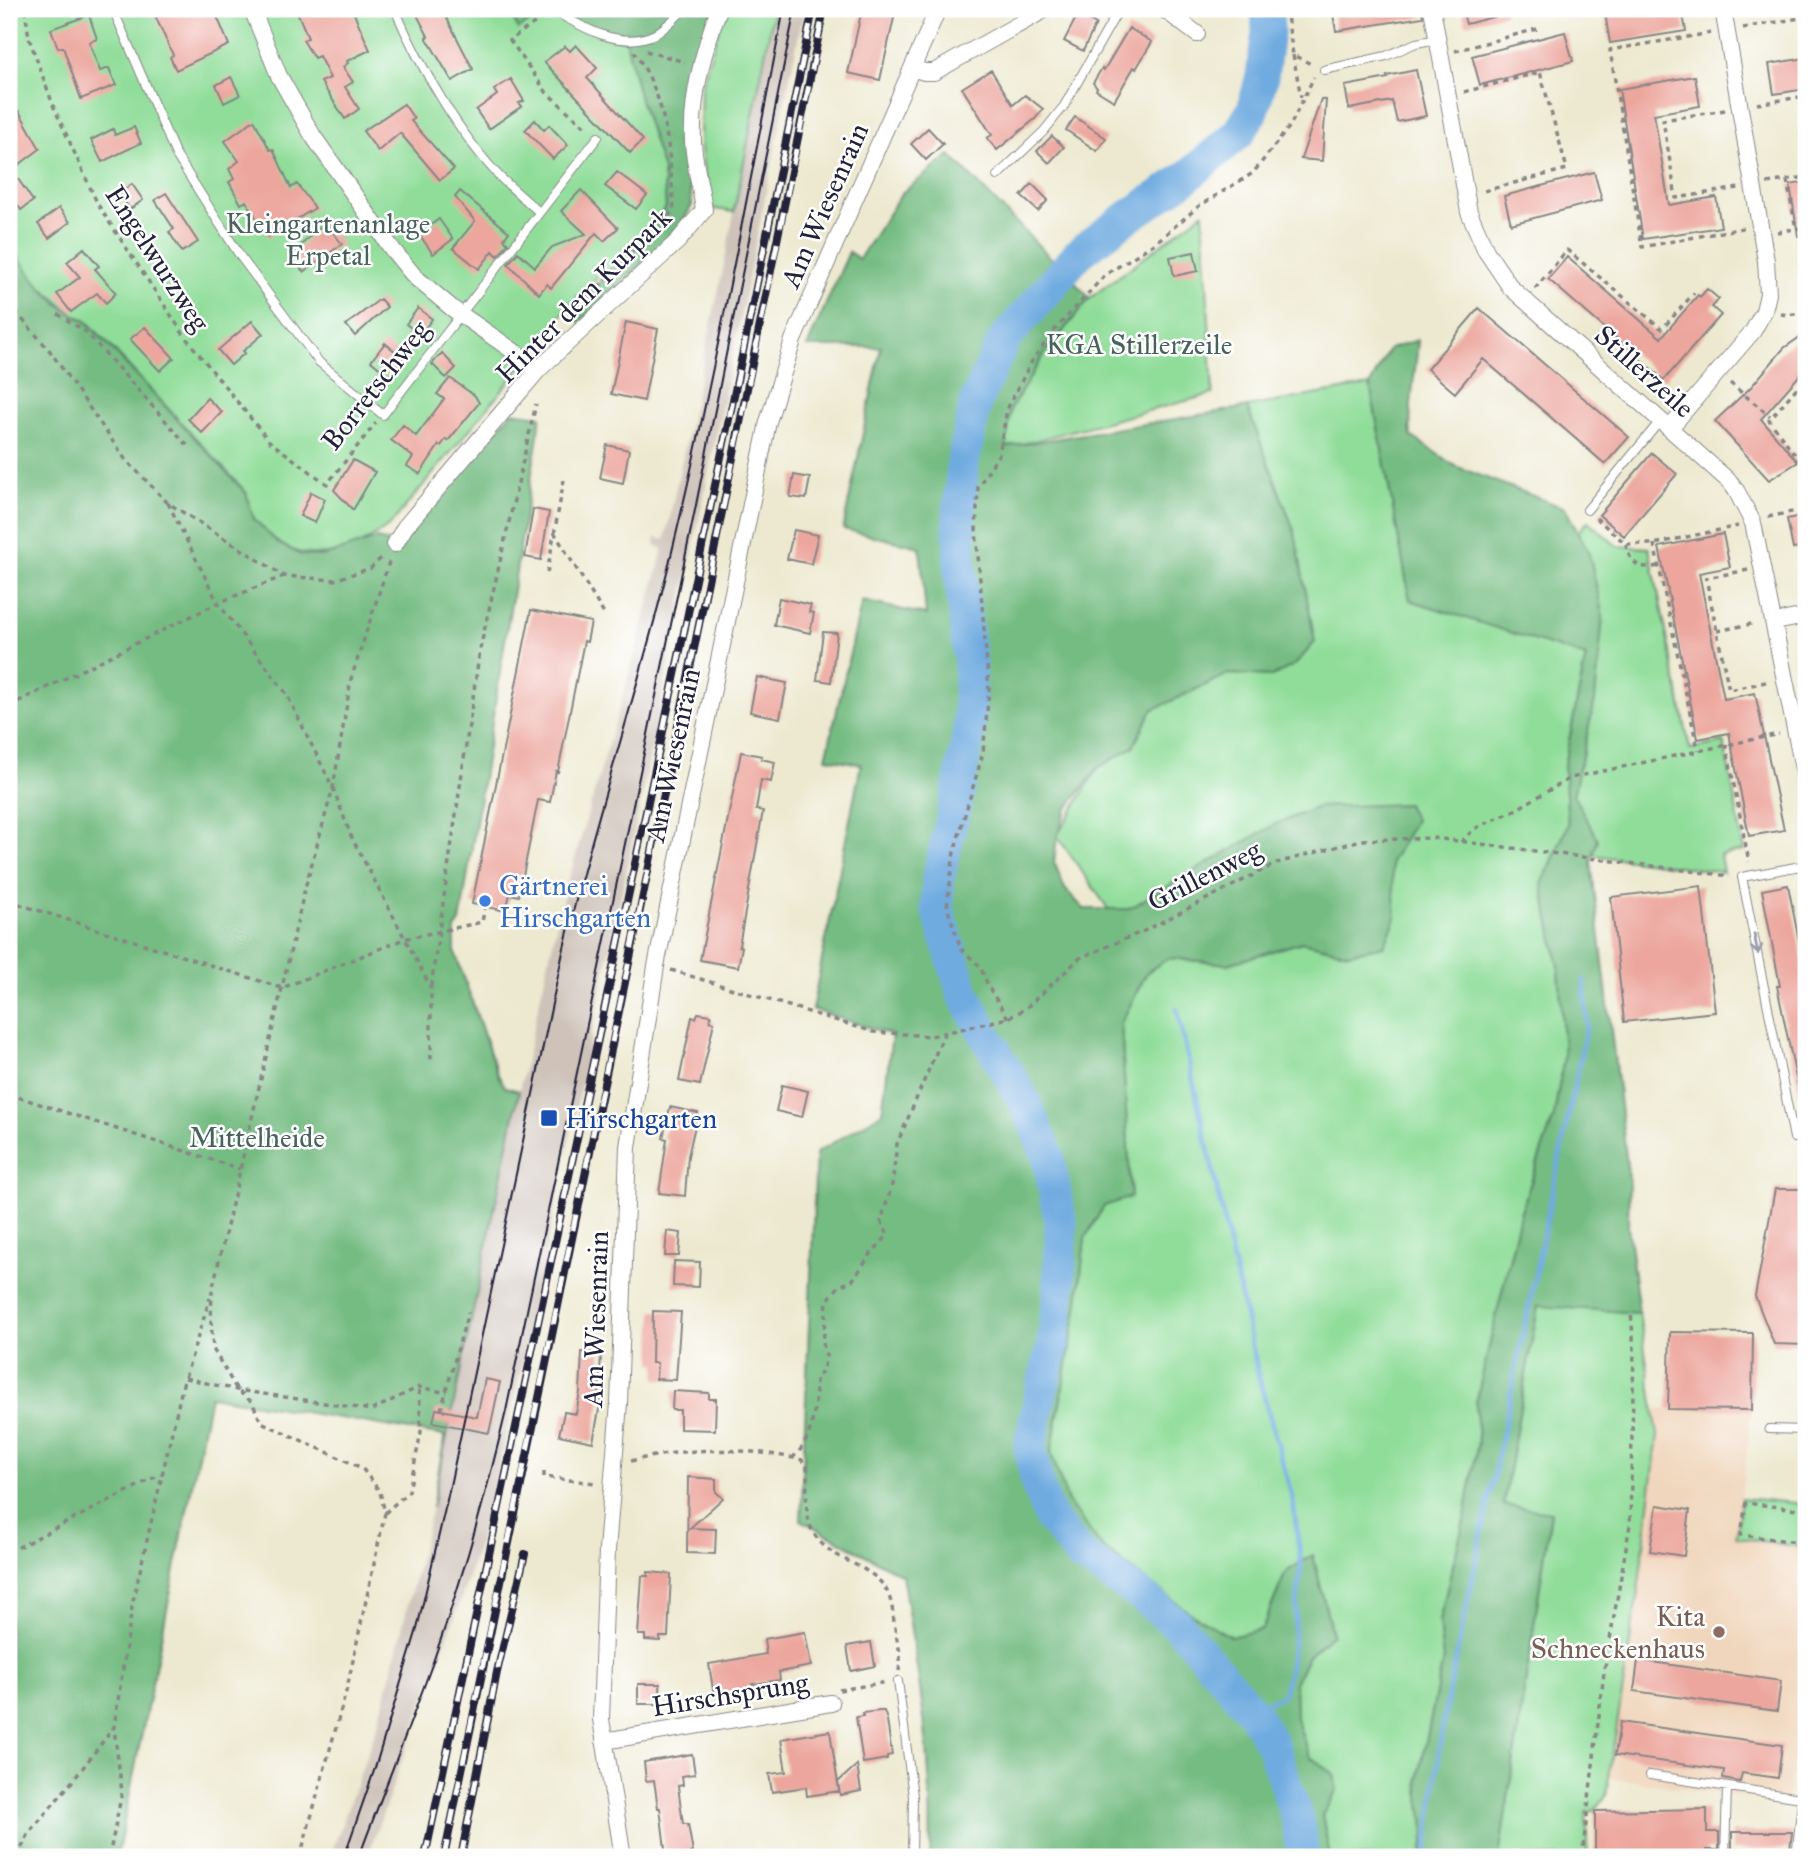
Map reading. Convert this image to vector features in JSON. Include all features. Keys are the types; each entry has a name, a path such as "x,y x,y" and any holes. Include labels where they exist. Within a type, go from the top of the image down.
{"street":[{"path":"252,9 279,76 313,136 392,249 415,277 459,314 539,369"},
{"name":"Hinter dem Kurpark","path":"396,544 405,527 539,369 678,241 704,210 693,142 696,87 719,9"},
{"name":"Am Wiesenrain","path":"623,1857 601,1719 611,1485 619,1403 628,1147 656,966 768,422 780,376 793,340 938,9"},
{"path":"913,68 934,72 1046,9"},
{"path":"1164,9 1197,34"},
{"name":"Stillerzeile","path":"1432,9 1469,212 1486,251 1511,288 1730,482 1753,522 1806,783"},
{"path":"1665,424 1753,331 1764,312 1768,294 1768,278 1723,9"},
{"path":"1775,622 1806,616"},
{"name":"Hirschsprung","path":"604,1741 831,1703"}],"lane":[{"path":"113,9 176,155 240,256 319,362 383,415"},
{"path":"395,9 411,48 470,141 501,178 539,212"},
{"path":"552,9 603,36 626,40 655,34 685,9"},
{"path":"997,176 1044,131 1064,106 1119,9"},
{"path":"1324,70 1386,56 1416,43 1439,46"},
{"name":"Borretschweg","path":"383,415 598,137"},
{"path":"1587,510 1665,424"},
{"path":"1806,864 1747,876 1794,1138 1806,1135"},
{"path":"1769,1429 1806,1430"},
{"path":"898,1681 913,1796 912,1857"},
{"path":"1796,1857 1806,1766"},
{"path":"1650,1775 1801,1798"},
{"path":"1725,1857 1727,1787"}],"path":[{"name":"Engelwurzweg","path":"25,9 29,38 53,105 98,205 186,338 269,441 327,484"},
{"path":"552,9 510,40 547,93 598,137"},
{"path":"1286,9 1302,99"},
{"path":"1806,17 1609,50 1642,247 1760,230 1806,227"},
{"path":"1439,46 1537,29"},
{"path":"570,315 674,210 666,120 648,71 630,46 701,66"},
{"path":"1293,55 1324,70"},
{"path":"1008,1018 979,966 961,949 947,908 954,852 983,753 989,690 976,531 978,486 999,454 1007,409 1032,361 1053,332 1105,275 1155,243 1199,206 1252,173 1290,126 1315,76 1324,70"},
{"path":"1448,96 1540,72 1567,169 1466,194"},
{"path":"1806,96 1663,120 1676,198 1806,177"},
{"path":"1787,180 1796,229"},
{"path":"1525,300 1567,250 1662,329 1694,293"},
{"path":"9,304 50,351 125,459 168,503 284,576"},
{"path":"1764,312 1788,315 1806,312"},
{"path":"58,314 86,332 189,447"},
{"path":"1801,462 1769,420 1806,377"},
{"path":"1729,382 1771,416"},
{"path":"431,1060 430,988 480,649 536,404"},
{"name":"Borretschweg","path":"327,484 383,415"},
{"path":"547,573 564,480"},
{"path":"168,503 218,603 286,693 333,788 351,836 430,988"},
{"path":"1626,544 1654,544 1806,509"},
{"path":"1587,510 1626,544 1632,562 1649,568 1659,566"},
{"path":"554,532 604,614"},
{"path":"9,706 218,603 284,576 334,580 372,568 396,544"},
{"path":"108,1857 122,1792 114,1727 134,1601 185,1378 212,1291 305,888 333,788 351,678 396,544"},
{"path":"1654,544 1698,750"},
{"path":"1763,566 1706,578 1729,690 1786,678"},
{"path":"1717,631 1775,622"},
{"path":"1461,842 1474,829 1517,809 1570,778 1796,730"},
{"path":"1726,744 1747,876"},
{"name":"Grillenweg","path":"656,966 874,1032 932,1035 1008,1018 1025,1009 1080,958 1144,931 1277,863 1362,840 1434,838 1747,876"},
{"path":"9,901 282,988 404,939 482,922 485,906"},
{"path":"792,1458 798,1453 813,1422 816,1378 823,1371 826,1356 823,1344 827,1301 839,1286 852,1281 888,1235 881,1221 892,1185 897,1144 944,1034"},
{"path":"9,1094 240,1169"},
{"path":"212,1291 214,1349 237,1391 252,1402 261,1422 362,1468 380,1492 385,1513 347,1688 300,1857"},
{"path":"441,1410 468,1312"},
{"path":"1582,1857 1604,1673 1630,1525 1634,1350 1631,1312"},
{"path":"185,1378 237,1391 372,1410 419,1387 447,1393"},
{"path":"385,1513 409,1491 421,1432 419,1387"},
{"path":"614,1461 706,1451 738,1451 803,1460 807,1466 806,1505 813,1531 821,1544 871,1574 883,1584 890,1597 896,1638 902,1653 898,1681"},
{"path":"544,1472 544,1477 611,1485"},
{"path":"9,1552 163,1473"},
{"path":"1806,1510 1746,1503 1741,1535 1806,1543"},
{"name":"Hirschsprung","path":"831,1703 838,1690 898,1681"},
{"path":"17,1857 29,1833 114,1727"}],"shaded area":[{"path":"774,9 804,9 625,877 491,1501 464,1591 367,1857 330,1857 379,1721 432,1508 519,1091 563,898 661,557 663,548 655,545 656,538 665,540 723,269"},
{"name":"Kita Schneckenhaus","path":"1653,1409 1752,1410 1736,1537 1806,1548 1806,1673 1788,1802 1608,1778 1638,1591 1658,1435"}],"green space":[{"name":"Kleingartenanlage Erpetal","path":"9,9 552,9 626,40 639,96 663,170 666,207 650,232 608,273 604,270 568,307 391,524 362,543 346,549 314,554 298,552 283,545 255,520 246,492 86,320 73,314 30,277 9,242"},
{"path":"508,9 714,9 689,86 685,135 692,205 680,227 579,323 570,311 650,232 666,207 663,170 639,96 626,40 602,36 553,10 518,29"},
{"path":"725,9 774,9 734,212 709,208 700,142 701,87"},
{"path":"950,155 1090,298 1045,353 1011,408 1006,447 1247,407 1295,533 1315,642 1296,664 1273,676 1228,674 1152,710 1133,747 1098,768 1067,809 1057,836 1054,862 1065,889 1084,909 1128,909 1276,824 1318,807 1407,804 1415,820 1391,862 1396,918 1384,946 1349,953 1302,942 1228,964 1169,958 1147,972 1121,1023 1131,1197 1104,1206 1085,1238 1077,1309 1051,1453 1068,1502 1102,1547 1190,1613 1231,1637 1262,1629 1286,1572 1313,1555 1332,1634 1307,1657 1295,1683 1296,1718 1309,1756 1334,1774 1337,1791 1322,1815 1330,1857 930,1857 927,1750 902,1575 801,1520 816,1153 882,1113 892,1035 812,1009 861,764 826,758 862,601 926,615 920,547 843,529 881,347 807,347 849,252 859,259 902,193"},
{"name":"KGA Stillerzeile","path":"1203,213 1213,394 1006,448 1011,408 1045,353 1090,298"},
{"name":"Mittelheide","path":"9,242 51,298 73,315 86,321 246,493 254,519 278,543 301,555 324,556 376,539 400,544 512,412 541,416 460,922 455,929 455,952 497,1073 505,1087 519,1091 432,1508 445,1436 210,1396 117,1857 9,1857"},
{"path":"1418,340 1411,400 1411,436 1455,466 1565,508 1589,553 1603,617 1595,700 1573,795 1598,839 1591,862 1629,1181 1628,1228 1639,1313 1538,1306 1503,1505 1551,1512 1499,1857 1422,1857 1425,1835 1418,1781 1443,1659 1439,1622 1465,1517 1478,1442 1476,1402 1521,1211 1554,1116 1564,1057 1559,967 1542,884 1568,825 1564,766 1586,657 1410,600 1370,385 1389,349"},
{"path":"1370,385 1410,600 1586,656 1564,765 1568,825 1542,884 1559,967 1564,1057 1554,1116 1521,1211 1476,1402 1478,1442 1465,1517 1439,1621 1443,1659 1418,1781 1425,1835 1422,1857 1330,1857 1322,1814 1337,1791 1334,1774 1309,1756 1296,1718 1295,1683 1307,1657 1332,1634 1313,1556 1286,1572 1262,1629 1231,1637 1190,1613 1102,1547 1068,1502 1051,1453 1077,1309 1085,1238 1104,1206 1131,1196 1121,1023 1147,972 1169,958 1228,964 1302,942 1349,953 1395,918 1391,862 1414,820 1276,824 1128,910 1109,910 1057,836 1098,768 1133,746 1152,710 1228,674 1273,676 1295,533 1247,407"},
{"path":"1588,521 1617,546 1649,548 1690,749 1724,742 1744,851 1720,855 1723,872 1593,855 1573,795 1595,700 1589,553 1578,532"},
{"path":"1538,1305 1639,1313 1658,1435 1638,1591 1606,1796 1594,1811 1586,1812 1589,1857 1499,1857 1551,1513 1503,1506"},
{"path":"1741,1498 1806,1504 1806,1548 1736,1537"}],"building":[{"path":"152,9 214,9 229,45 176,70 170,57 173,55"},
{"path":"296,9 352,9 370,50 347,61 343,67 353,82 345,87 359,109 345,119 321,82 330,78 319,56 314,58 303,40 308,38"},
{"path":"414,9 442,9 473,69 452,81 426,37 428,36"},
{"path":"862,9 896,9 880,80 848,73"},
{"path":"1332,9 1422,9 1423,17 1336,31"},
{"path":"1462,9 1505,9 1505,14 1466,24"},
{"path":"1632,9 1682,9 1686,31 1610,43 1605,14"},
{"path":"1078,14 1096,24 1083,51 1064,41"},
{"path":"89,15 97,39 89,42 100,71 109,68 116,85 81,99 63,47 58,48 51,29"},
{"path":"1129,28 1152,42 1114,101 1096,90 1093,83"},
{"path":"1565,32 1573,61 1480,85 1472,56"},
{"path":"576,45 597,68 587,78 643,140 630,153 544,62 565,46 570,51"},
{"path":"1806,58 1806,89 1774,94 1769,64"},
{"path":"991,70 1013,105 1025,95 1043,109 1035,119 997,150 987,138 992,135 962,88"},
{"path":"1416,70 1426,116 1397,122 1392,101 1349,109 1345,86"},
{"path":"1695,76 1700,106 1654,114 1669,205 1716,197 1721,227 1643,239 1619,89"},
{"path":"231,77 240,95 224,103 216,85"},
{"path":"511,79 524,101 519,103 522,106 489,129 476,110 497,95 494,90"},
{"path":"1321,99 1326,100 1322,161 1301,159"},
{"path":"404,104 414,119 411,121 454,169 440,180 400,133 378,151 363,131"},
{"path":"19,111 40,149 12,170 33,201 21,210 9,193 9,117"},
{"path":"1075,117 1106,138 1097,151 1066,130"},
{"path":"254,120 270,150 273,149 291,188 297,184 315,208 268,237 246,201 241,204 229,182 234,179 229,169 239,161 225,141"},
{"path":"535,120 544,130 549,125 568,145 553,159 525,130"},
{"path":"134,127 141,143 102,162 91,140 113,129 115,135"},
{"path":"928,128 943,144 926,160 911,144"},
{"path":"1052,136 1064,147 1049,163 1037,151"},
{"path":"617,172 647,195 636,209 605,186"},
{"path":"1594,172 1602,200 1511,224 1504,196"},
{"path":"1806,182 1806,236 1798,236 1790,185"},
{"path":"132,184 143,200 130,209 119,194"},
{"path":"1032,184 1048,200 1038,211 1021,196"},
{"path":"581,190 618,228 604,241 596,233 551,288 547,284 539,294 508,264 518,252 535,267 552,247 586,234 561,211"},
{"path":"460,191 509,232 504,239 508,243 498,256 493,251 479,269 453,248 475,221 455,197"},
{"path":"166,193 198,242 182,252 169,232 174,229 155,200"},
{"path":"59,208 70,222 49,238 38,224"},
{"path":"439,219 453,239 433,254 419,234"},
{"path":"325,222 342,244 304,272 289,257"},
{"path":"84,248 99,266 95,269 116,293 106,303 97,293 71,312 57,294 80,277 67,262"},
{"path":"1194,252 1198,271 1174,276 1170,257"},
{"path":"1567,257 1661,338 1698,295 1700,297 1707,289 1719,299 1712,307 1721,315 1664,380 1548,279"},
{"path":"380,299 387,307 355,336 346,325"},
{"path":"418,308 432,319 420,335 406,324"},
{"path":"1479,308 1629,437 1605,464 1483,359 1455,393 1427,369"},
{"path":"252,321 263,334 231,365 218,350"},
{"path":"626,322 658,329 644,401 611,394"},
{"path":"145,327 174,358 160,371 130,339"},
{"path":"1806,333 1806,368 1761,419 1798,462 1769,480 1715,421 1751,387 1784,348"},
{"path":"385,343 403,358 389,376 371,361"},
{"path":"442,353 456,368 446,378 432,364"},
{"path":"450,378 475,396 479,403 448,441 446,439 439,445 420,474 407,466 413,457 391,440 403,425 416,436 444,399 437,394"},
{"path":"207,398 222,412 202,433 188,419"},
{"path":"607,445 629,450 623,483 600,478"},
{"path":"1652,453 1677,474 1624,536 1599,515"},
{"path":"353,460 375,472 353,510 334,490"},
{"path":"794,475 810,478 806,499 790,497"},
{"path":"311,492 325,499 315,523 300,516"},
{"path":"533,509 549,512 541,560 525,557"},
{"path":"1806,515 1806,547 1793,549 1787,519"},
{"path":"794,530 818,535 811,564 787,559"},
{"path":"1723,534 1730,567 1699,573 1724,699 1755,693 1784,830 1749,836 1729,733 1698,739 1659,547"},
{"path":"779,598 811,605 809,612 814,613 810,633 774,625"},
{"path":"531,610 591,622 587,642 584,641 550,802 538,800 519,896 510,894 506,911 472,904"},
{"path":"823,632 837,633 831,682 817,680"},
{"path":"757,677 787,683 780,718 750,712"},
{"path":"741,752 775,762 771,782 761,780 756,810 763,811 739,946 742,947 738,967 700,960"},
{"path":"1788,885 1806,977 1806,981 1803,981 1806,996 1806,1097 1800,1097 1777,986 1780,986 1762,890"},
{"path":"1701,886 1715,1012 1624,1022 1611,897"},
{"path":"698,1013 711,1015 710,1021 714,1022 700,1085 679,1081 692,1017 696,1018"},
{"path":"782,1085 808,1091 802,1117 776,1111"},
{"path":"670,1107 698,1113 688,1156 685,1196 659,1193 667,1139 663,1138"},
{"path":"1775,1189 1806,1189 1806,1345 1774,1344 1755,1296"},
{"path":"667,1231 681,1233 679,1256 665,1256"},
{"path":"674,1261 700,1262 699,1287 673,1286"},
{"path":"653,1311 681,1312 676,1380 656,1379 657,1363 652,1363"},
{"path":"1670,1332 1753,1333 1752,1410 1668,1409"},
{"path":"582,1352 601,1353 601,1399 593,1442 559,1435 564,1412 576,1414"},
{"path":"485,1379 500,1382 489,1433 433,1422 436,1409 477,1417"},
{"path":"673,1391 709,1393 709,1399 716,1399 715,1430 680,1429 680,1410 672,1410"},
{"path":"688,1477 716,1479 716,1492 723,1498 690,1528 716,1529 715,1554 687,1553"},
{"path":"1657,1505 1690,1510 1684,1556 1650,1551"},
{"path":"648,1572 671,1574 668,1637 660,1637 660,1641 645,1640 645,1635 638,1635 642,1576 648,1576"},
{"path":"805,1632 811,1666 779,1672 780,1680 752,1684 753,1690 714,1696 709,1664 766,1654 764,1639"},
{"path":"871,1642 875,1666 851,1671 847,1646"},
{"path":"1638,1660 1781,1681 1777,1711 1634,1691"},
{"path":"638,1684 660,1684 661,1704 638,1704"},
{"path":"884,1711 892,1755 887,1756 887,1759 863,1763 856,1717 863,1716 862,1713"},
{"path":"1620,1722 1782,1745 1778,1778 1742,1773 1740,1782 1723,1779 1724,1770 1615,1755"},
{"path":"830,1731 839,1791 807,1796 806,1787 772,1792 769,1774 786,1772 781,1739"},
{"path":"692,1754 695,1774 682,1776 683,1785 678,1786 683,1824 688,1824 693,1853 690,1853 691,1857 666,1857 654,1780 646,1781 644,1762"},
{"path":"857,1765 861,1791 840,1795 838,1782"},
{"path":"1707,1809 1707,1832 1719,1832 1719,1850 1707,1850 1708,1857 1595,1857 1595,1811"},
{"path":"1732,1832 1792,1832 1790,1849 1732,1850"}],"waterway":[{"path":"1267,9 1268,32 1262,76 1253,110 1239,133 1187,177 1079,253 1004,340 976,401 963,462 959,514 961,582 970,664 969,730 958,793 938,878 937,907 963,993 1025,1102 1048,1156 1061,1225 1059,1292 1053,1344 1030,1447 1038,1487 1050,1518 1081,1556 1135,1591 1178,1625 1251,1710 1272,1744 1298,1822 1303,1857"},
{"path":"1426,1857 1443,1721 1587,1025 1584,980"},
{"path":"1177,1009 1260,1382 1293,1500 1301,1564 1291,1662 1283,1695 1251,1710"}],"tram line":[{"path":"344,1857 375,1768 417,1629 447,1500 563,952 657,613 685,495 784,9"},
{"path":"359,1857 444,1631 473,1538 506,1411 695,510 795,9"}],"railway":[{"path":"425,1857 813,9"},
{"path":"444,1857 824,9"},
{"path":"461,1857 497,1672 525,1554"}],"place":[{"name":"Gärtnerei Hirschgarten","path":"485,901"},
{"name":"Hirschgarten","path":"549,1118"},
{"name":"Kita Schneckenhaus","path":"1719,1632"}]}
